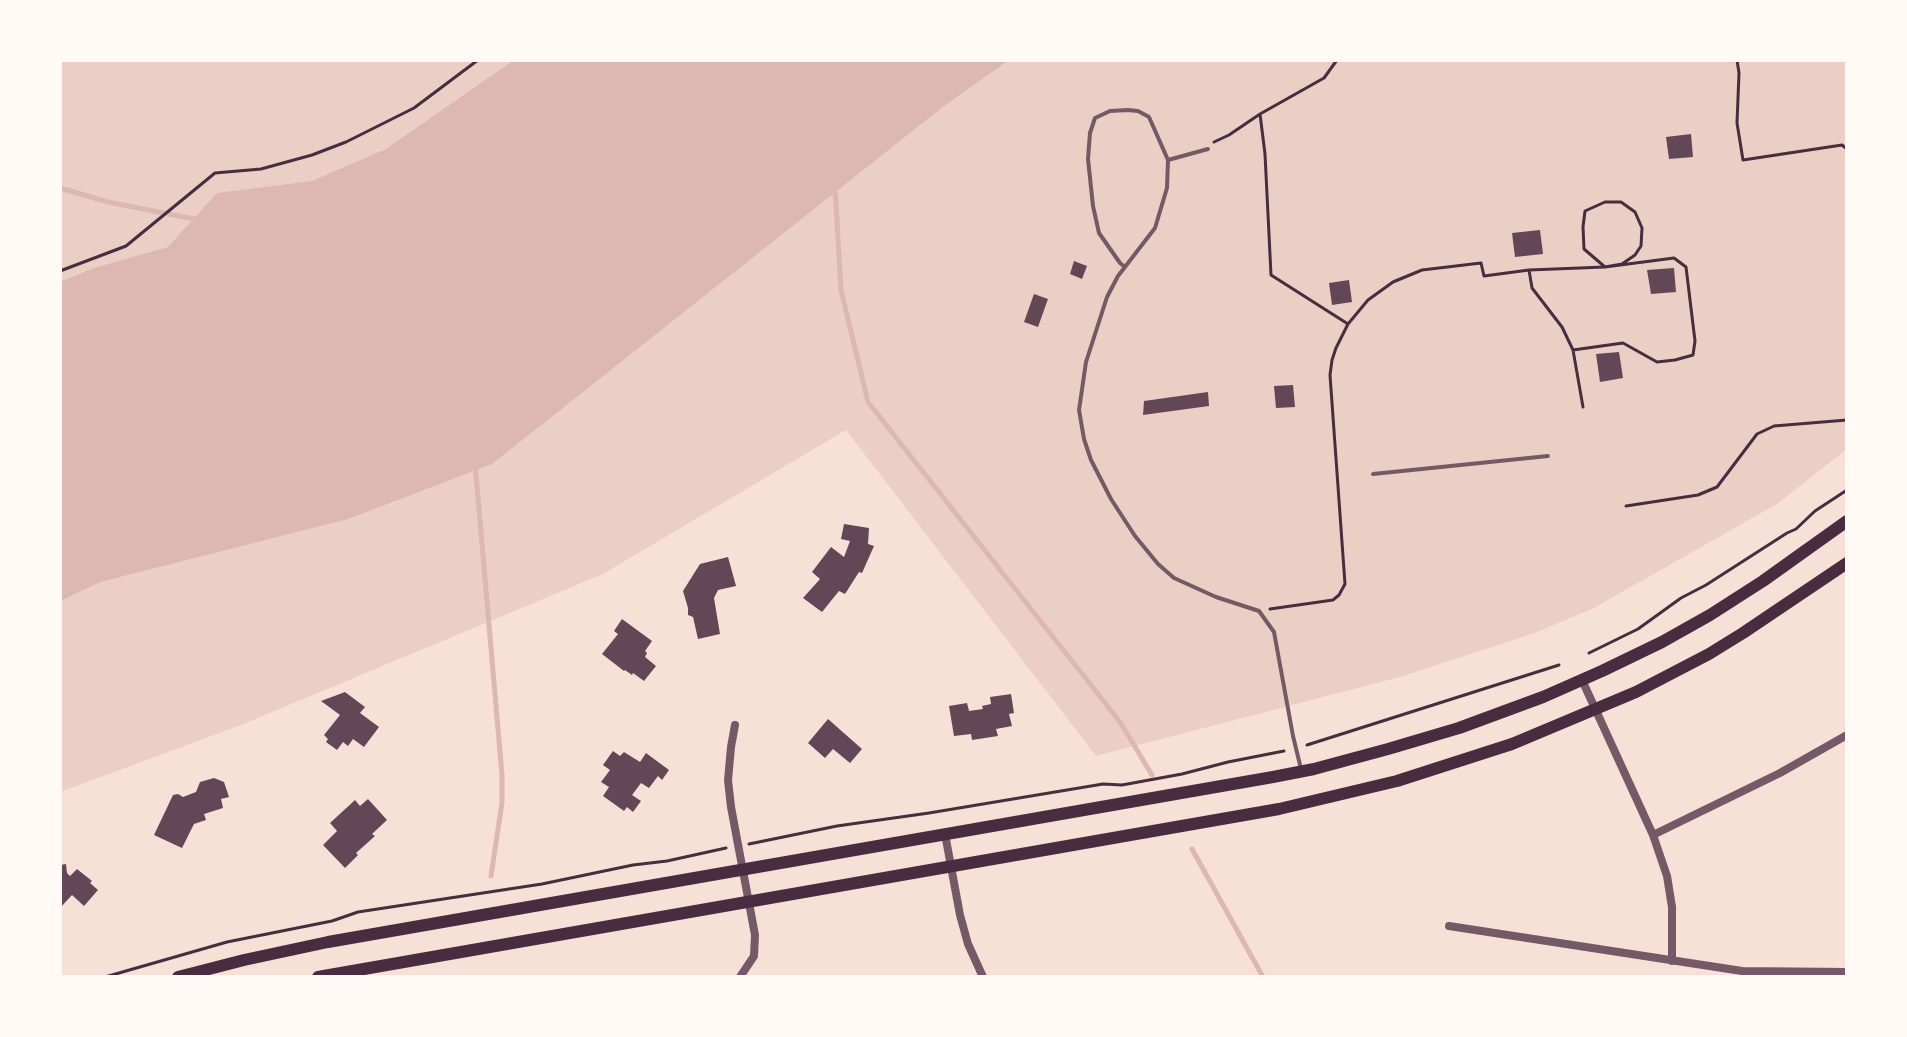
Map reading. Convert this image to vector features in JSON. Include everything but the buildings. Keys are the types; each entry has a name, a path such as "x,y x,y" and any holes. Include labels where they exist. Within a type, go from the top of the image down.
{"main road":[{"path":"178,977 328,942 1301,771 1388,749 1459,728 1543,697 1662,642 1795,560 1847,521"},
{"path":"318,977 1279,809 1359,791 1498,749 1636,692 1709,654 1847,563"}],"street":[{"path":"1582,680 1653,835 1670,892 1672,961"},
{"path":"735,725 728,780 755,935 754,956 740,977"},
{"path":"1653,835 1780,773 1847,735"},
{"path":"945,834 968,944 983,977"},
{"path":"1449,926 1742,971 1847,972"}],"lane":[{"path":"1125,267 1099,233 1088,159 1090,133 1095,118 1110,111 1128,110 1149,117 1168,160 1167,188 1155,228 1125,267 1118,276 1107,297 1086,362 1079,410 1084,439 1111,499 1158,564 1174,578 1216,597 1259,611 1274,632 1301,771"},
{"path":"1168,160 1208,149"},
{"path":"1373,474 1548,456"}],"path":[{"path":"60,271 126,246 215,173 261,169 346,142 414,108 478,60"},
{"path":"1208,149 1208,145 1324,78 1337,60"},
{"path":"1737,60 1737,123 1743,160 1842,145 1847,149"},
{"path":"1260,114 1271,275 1348,324"},
{"path":"1605,202 1621,202 1635,212 1642,228 1641,246 1635,255 1622,264 1605,267 1584,249 1585,211 1605,202"},
{"path":"1259,611 1333,600 1345,584 1330,375 1336,348 1348,324 1368,300 1393,282 1422,270 1481,263 1484,276 1529,270 1605,267 1674,258 1686,267 1695,341 1693,355 1657,362 1623,343 1573,350"},
{"path":"1529,270 1532,288 1562,327 1573,350 1583,407"},
{"path":"1626,506 1698,495 1717,487 1757,434 1774,426 1847,420"},
{"path":"1589,653 1638,629 1681,598 1796,529 1815,511 1847,490"},
{"path":"1306,746 1559,665"},
{"path":"748,844 837,826 1103,784 1122,785 1284,751"},
{"path":"105,977 227,942 332,921 358,912 542,884 729,848"}],"shaded area":[{"path":"60,60 1847,60 1847,449 1777,504 1592,609 1532,634 1400,677 1096,756 846,430 603,574 241,725 60,792"},
{"path":"514,60 1009,60 944,106 492,464 348,519 100,582 60,601 60,282 94,268 168,247 217,193 312,181 386,149"}],"waterway":[{"path":"835,187 841,290 868,402 1120,722 1152,775"},
{"path":"60,188 108,202 199,220"},
{"path":"475,463 502,775 502,803 491,876"},
{"path":"1192,849 1263,977"}]}
